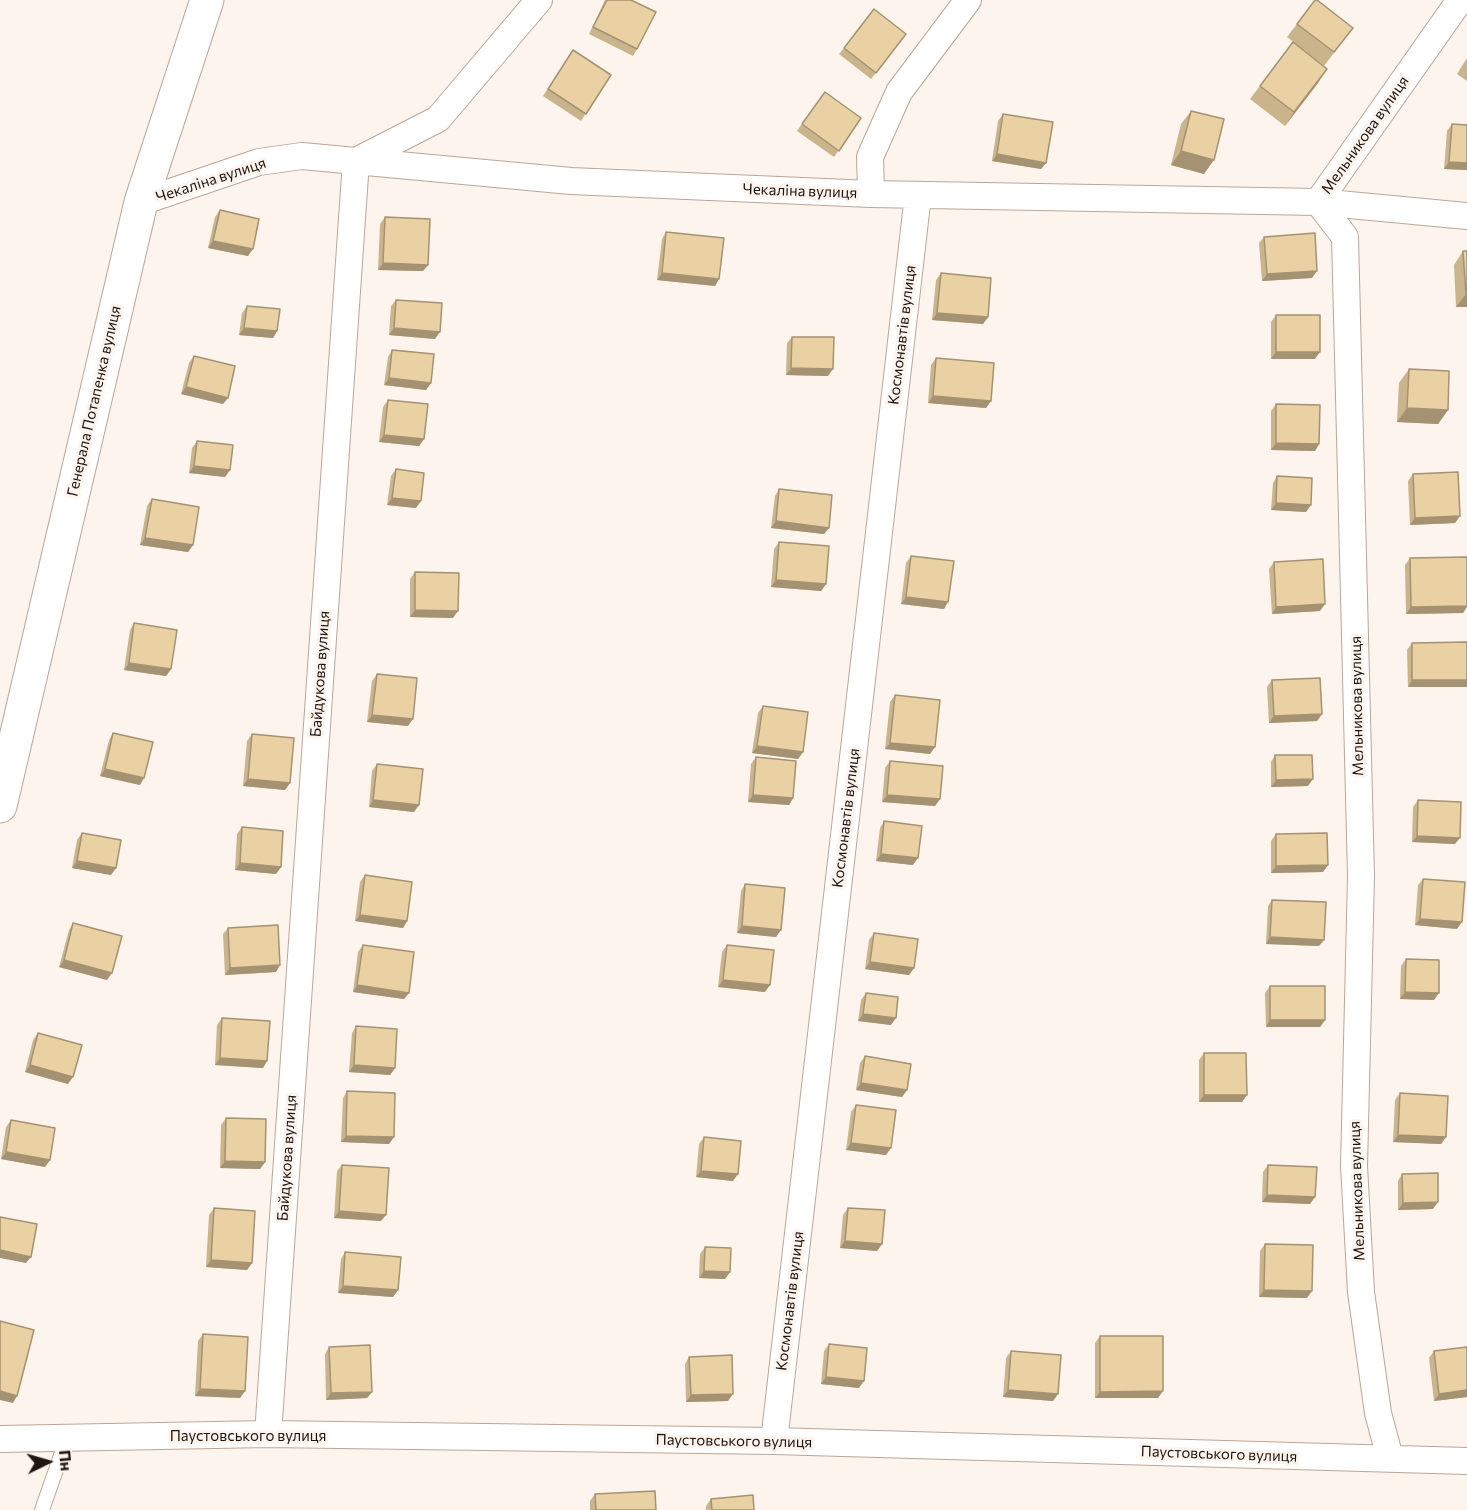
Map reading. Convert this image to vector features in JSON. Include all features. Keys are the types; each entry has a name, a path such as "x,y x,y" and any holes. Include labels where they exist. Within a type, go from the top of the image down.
{"main road":[{"name":"Генерала Потапенка вулиця","path":"0,806 141,202 207,0"}],"street":[{"path":"356,160 438,119 539,0"},
{"path":"871,194 870,157 899,92 968,0"},
{"name":"Мельникова вулиця","path":"1393,1459 1390,1458 1378,1413 1360,1292 1354,1166 1361,876 1345,237 1318,202 1460,0"},
{"name":"Чекаліна вулиця","path":"141,202 259,162 302,156 571,182 871,194 1318,202 1467,216"},
{"name":"Байдукова вулиця","path":"268,1434 356,160"},
{"name":"Космонавтів вулиця","path":"774,1441 918,195"},
{"name":"Паустовського вулиця","path":"0,1439 268,1434 774,1441 1467,1461"}],"lane":[{"path":"42,1510 67,1438"}],"building":[{"path":"607,0 631,0 656,12 637,49 593,27"},
{"path":"1315,0 1353,28 1334,52 1297,24"},
{"path":"874,9 906,34 876,73 844,48"},
{"path":"1293,42 1327,69 1294,112 1260,86"},
{"path":"573,50 611,75 586,114 548,89"},
{"path":"825,92 861,118 839,151 802,124"},
{"path":"1191,111 1224,119 1214,160 1181,151"},
{"path":"1003,114 1053,122 1046,163 997,154"},
{"path":"1452,124 1467,125 1467,163 1449,162"},
{"path":"220,210 259,219 253,249 213,241"},
{"path":"385,217 430,219 428,265 383,263"},
{"path":"666,232 724,238 719,279 662,273"},
{"path":"1315,233 1317,271 1267,274 1264,237"},
{"path":"1463,251 1467,251 1467,294 1466,294"},
{"path":"941,273 991,278 988,317 937,313"},
{"path":"396,300 442,303 440,332 394,328"},
{"path":"247,306 280,309 277,331 244,328"},
{"path":"1276,315 1320,315 1320,352 1276,352"},
{"path":"792,337 834,337 833,369 791,368"},
{"path":"392,350 434,354 431,383 389,378"},
{"path":"194,356 235,366 228,398 186,387"},
{"path":"936,358 994,363 991,401 933,396"},
{"path":"1409,369 1449,371 1448,410 1407,408"},
{"path":"388,400 428,404 424,439 384,435"},
{"path":"1276,404 1320,405 1319,444 1276,443"},
{"path":"197,441 233,445 230,470 194,466"},
{"path":"396,469 424,473 421,501 392,498"},
{"path":"1458,472 1460,516 1415,518 1413,474"},
{"path":"1277,476 1312,478 1311,505 1276,503"},
{"path":"779,489 832,495 829,528 776,521"},
{"path":"152,499 199,507 193,545 145,538"},
{"path":"779,542 829,546 826,584 776,580"},
{"path":"911,556 954,561 948,602 906,597"},
{"path":"1467,557 1467,606 1411,607 1410,558"},
{"path":"1323,559 1325,604 1276,607 1274,562"},
{"path":"415,572 459,573 458,611 415,610"},
{"path":"134,623 177,630 171,669 129,663"},
{"path":"1467,642 1467,680 1412,680 1412,643"},
{"path":"377,674 417,678 413,719 372,715"},
{"path":"1320,678 1322,714 1274,716 1272,680"},
{"path":"895,695 940,700 935,747 890,743"},
{"path":"763,706 808,712 803,752 757,746"},
{"path":"113,733 153,742 144,778 105,769"},
{"path":"252,734 294,738 290,783 248,779"},
{"path":"1275,755 1312,755 1313,779 1276,780"},
{"path":"756,757 796,761 793,798 753,795"},
{"path":"890,761 943,766 940,799 887,795"},
{"path":"377,764 423,769 419,805 373,800"},
{"path":"1418,800 1461,802 1460,838 1417,836"},
{"path":"884,821 922,826 918,858 881,854"},
{"path":"242,827 283,831 281,867 240,863"},
{"path":"82,833 121,840 116,868 77,861"},
{"path":"1327,833 1328,865 1276,866 1276,834"},
{"path":"365,875 412,882 407,921 360,915"},
{"path":"1423,879 1465,882 1462,922 1420,919"},
{"path":"745,884 785,888 781,930 742,926"},
{"path":"1272,900 1326,902 1324,940 1270,937"},
{"path":"73,923 122,936 112,973 64,960"},
{"path":"278,925 280,965 230,968 228,928"},
{"path":"874,933 918,939 914,968 870,962"},
{"path":"363,945 414,952 409,993 357,985"},
{"path":"727,945 774,950 770,985 723,980"},
{"path":"1406,959 1439,960 1439,993 1405,992"},
{"path":"1270,986 1325,986 1325,1020 1270,1020"},
{"path":"866,993 898,997 896,1018 863,1014"},
{"path":"222,1018 270,1021 267,1061 220,1058"},
{"path":"356,1026 397,1029 395,1068 354,1065"},
{"path":"38,1033 82,1045 73,1077 30,1065"},
{"path":"1204,1053 1246,1053 1247,1095 1204,1095"},
{"path":"865,1056 911,1064 907,1090 861,1083"},
{"path":"347,1091 395,1093 394,1137 346,1136"},
{"path":"1400,1093 1448,1096 1446,1137 1398,1135"},
{"path":"856,1105 896,1110 891,1148 851,1143"},
{"path":"226,1118 266,1119 265,1162 225,1161"},
{"path":"11,1120 55,1128 50,1160 6,1152"},
{"path":"704,1137 741,1141 738,1174 701,1171"},
{"path":"342,1165 389,1168 386,1215 339,1211"},
{"path":"1268,1165 1317,1167 1315,1197 1267,1195"},
{"path":"1438,1173 1438,1202 1403,1203 1402,1174"},
{"path":"214,1208 255,1211 252,1263 211,1260"},
{"path":"848,1208 885,1210 882,1244 845,1241"},
{"path":"0,1217 37,1224 31,1257 0,1250"},
{"path":"1265,1244 1313,1245 1312,1291 1264,1290"},
{"path":"705,1247 731,1248 730,1272 704,1271"},
{"path":"345,1252 401,1257 398,1290 343,1286"},
{"path":"0,1321 34,1330 17,1396 0,1391"},
{"path":"203,1334 248,1337 245,1391 200,1389"},
{"path":"1100,1336 1163,1336 1163,1391 1100,1392"},
{"path":"829,1344 867,1348 864,1381 826,1377"},
{"path":"370,1345 372,1392 331,1393 329,1347"},
{"path":"1467,1347 1467,1390 1439,1394 1434,1351"},
{"path":"1011,1351 1061,1355 1058,1394 1008,1390"},
{"path":"732,1355 733,1394 691,1395 689,1357"},
{"path":"655,1491 656,1510 596,1510 595,1494"},
{"path":"753,1495 754,1510 712,1510 711,1499"}]}
